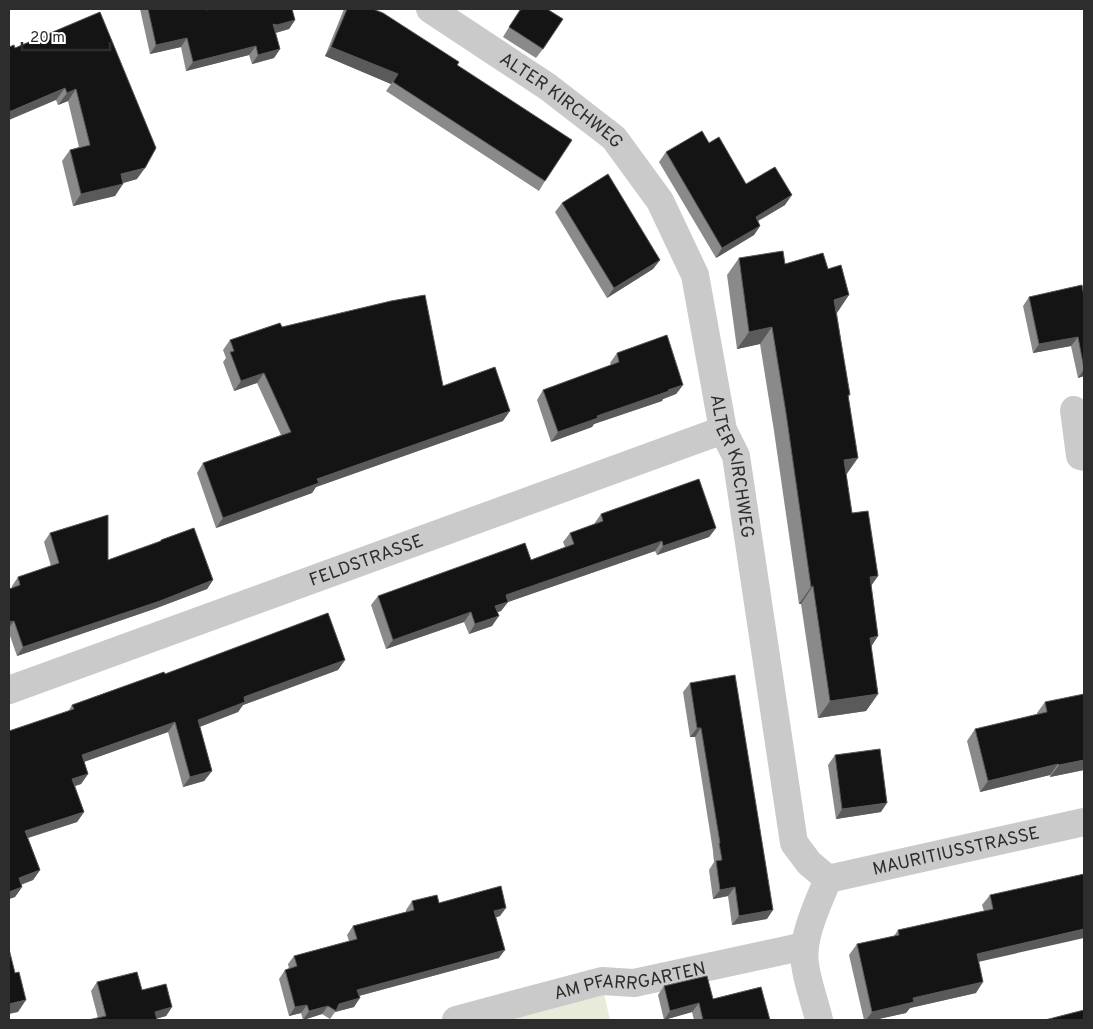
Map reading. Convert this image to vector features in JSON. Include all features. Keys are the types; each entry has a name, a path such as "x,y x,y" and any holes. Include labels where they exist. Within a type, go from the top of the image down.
{"street":[{"name":"ALTER KIRCHWEG","path":"430,9 548,87 614,138 660,200 695,276 723,430 736,456 794,843 809,863 828,880"},
{"path":"1074,410 1080,456 1084,457"},
{"name":"FELDSTRASSE","path":"9,690 723,430"},
{"name":"MAURITIUSSTRASSE","path":"828,880 1084,822"},
{"path":"819,1020 804,963 805,946 813,913 828,880"},
{"name":"AM PFARRGARTEN","path":"456,1020 602,981 634,983 805,946"}],"green space":[{"path":"603,989 610,1020 491,1020"}],"building":[{"path":"148,9 292,9 295,20 277,25 273,24 280,49 258,55 256,46 193,62 187,38 156,45"},
{"path":"347,9 373,9 383,13 459,62 457,65 572,140 545,181 393,82 398,74 331,47"},
{"path":"521,9 547,9 563,19 543,49 509,27"},
{"path":"100,12 156,148 145,168 121,174 123,184 81,194 70,150 90,145 76,89 67,93 65,88 9,112 9,47 14,45 15,48"},
{"path":"702,131 709,143 719,137 746,184 775,167 792,195 756,217 760,226 722,248 666,152"},
{"path":"608,174 660,260 614,288 562,203"},
{"path":"783,251 785,264 823,253 828,269 841,265 849,295 834,300 850,395 848,395 858,458 844,460 852,513 868,511 878,576 870,577 878,636 870,638 878,694 830,701 772,327 749,332 739,258"},
{"path":"1082,285 1084,297 1084,369 1078,337 1039,344 1029,297"},
{"path":"425,295 443,386 495,367 510,411 317,479 319,483 223,518 203,463 291,432 264,373 241,381 230,352 234,351 230,340 280,323 282,327 391,301"},
{"path":"667,335 683,385 558,432 543,390 619,362 617,353"},
{"path":"699,479 716,528 663,546 662,541 506,595 508,602 495,606 499,616 475,624 471,612 393,640 378,596 525,543 531,560 574,544 570,533 603,521 601,514"},
{"path":"108,515 108,560 194,528 213,580 160,601 23,647 14,621 9,622 9,589 20,585 18,577 59,563 50,533"},
{"path":"328,613 345,660 244,697 245,702 198,720 212,771 190,777 175,722 82,755 88,774 72,779 84,812 25,831 40,870 19,878 22,887 9,892 9,731 74,709 72,705 164,672 165,674"},
{"path":"735,675 773,910 739,916 735,887 720,890 716,861 722,860 720,843 701,728 697,728 690,683"},
{"path":"1084,694 1084,760 1058,764 988,781 975,729 1047,712 1045,702"},
{"path":"880,749 887,803 842,809 835,755"},
{"path":"1084,874 1084,929 977,954 983,982 913,998 914,1002 872,1012 857,944 899,935 898,930 993,909 990,895"},
{"path":"501,886 506,908 494,911 505,950 357,990 360,998 339,1004 336,1011 328,1006 309,1011 307,1005 295,1007 285,970 297,966 294,956 357,939 353,926 414,910 412,901 437,895 439,903"},
{"path":"9,949 15,973 19,972 26,1000 9,1004"},
{"path":"137,972 142,990 166,984 172,1007 155,1012 157,1020 88,1020 106,1016 97,982"},
{"path":"707,976 713,999 761,987 770,1020 703,1020 699,1003 670,1011 664,986"},
{"path":"1084,1010 1084,1020 1045,1020"}]}
